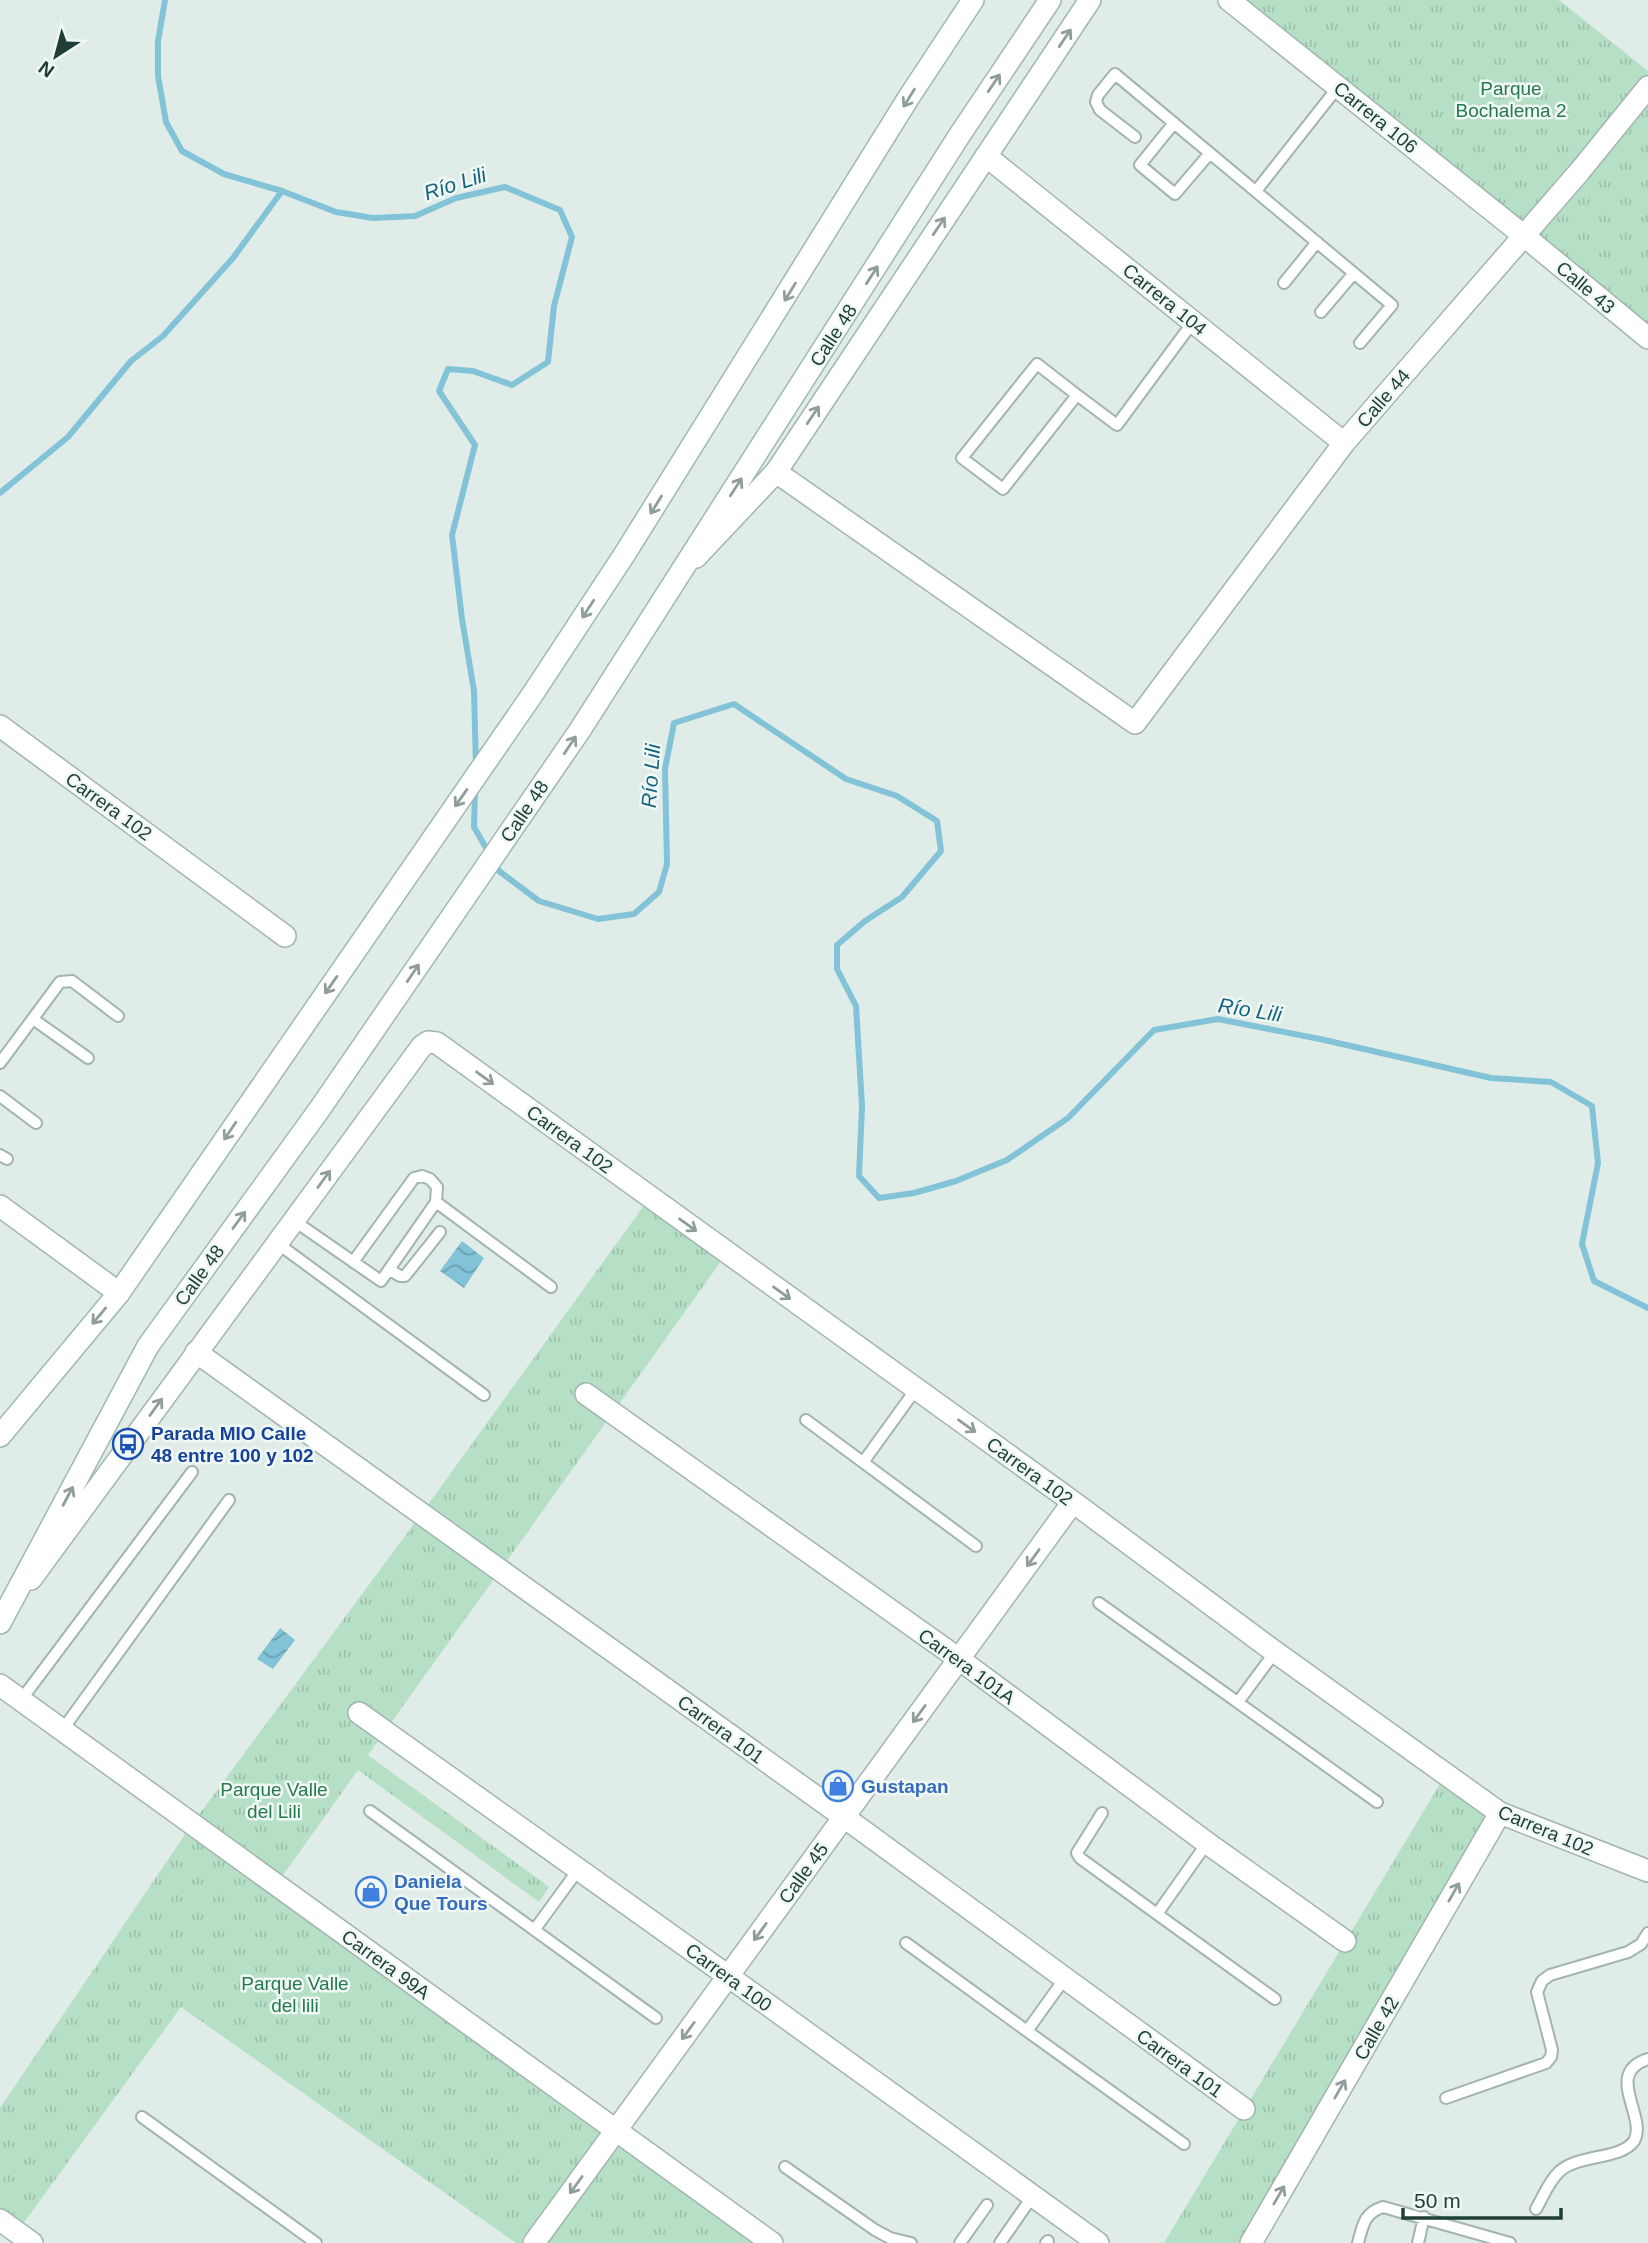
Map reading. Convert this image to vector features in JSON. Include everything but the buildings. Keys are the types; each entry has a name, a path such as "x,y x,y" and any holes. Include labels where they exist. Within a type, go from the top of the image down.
{"street":[{"path":"0,1436 119,1293 533,695 626,552 909,97 973,0"},
{"name":"Calle 48","path":"1,1622 148,1346 319,1110 580,730 959,136 1050,0"},
{"path":"676,582 776,472 1090,0"},
{"name":"Carrera 106","path":"1229,0 1523,235"},
{"name":"Calle 44","path":"776,472 1135,723 1344,443 1580,171 1648,87"},
{"name":"Carrera 104","path":"986,156 1344,443"},
{"name":"Calle 43","path":"1523,235 1648,338"},
{"name":"Carrera 102","path":"0,726 285,936"},
{"name":"Calle 48","path":"1,1622 276,1243 422,1046 428,1042"},
{"name":"Carrera 102","path":"428,1042 443,1047 1275,1652 1500,1812 1648,1871"},
{"path":"0,1206 119,1293"},
{"name":"Carrera 101","path":"196,1352 844,1817 1244,2109"},
{"name":"Carrera 101A","path":"586,1394 959,1659 1207,1843 1345,1941"},
{"name":"Calle 45","path":"534,2243 1073,1503"},
{"name":"Carrera 99A","path":"0,1685 772,2243"},
{"name":"Carrera 100","path":"359,1713 1098,2243"},
{"name":"Calle 42","path":"1251,2243 1500,1812"},
{"path":"0,2220 32,2243"}],"lane":[{"path":"1135,137 1100,110 1096,102 1098,94 1115,74 1392,305 1360,343"},
{"path":"1256,191 1338,87"},
{"path":"1174,123 1140,165 1175,194 1210,153"},
{"path":"1284,283 1317,242"},
{"path":"1321,312 1354,273"},
{"path":"1077,395 1003,489 962,458 1037,364 1117,425 1193,322"},
{"path":"0,1063 60,982 72,981 118,1016"},
{"path":"33,1019 88,1058"},
{"path":"0,1096 36,1123"},
{"path":"293,1220 352,1262 381,1281 436,1202 438,1192 435,1183 422,1175 414,1178 352,1262"},
{"path":"436,1202 551,1287"},
{"path":"390,1270 405,1276 440,1232"},
{"path":"276,1243 484,1395"},
{"path":"864,1461 916,1389"},
{"path":"806,1419 976,1546"},
{"path":"21,1700 192,1472"},
{"path":"62,1729 229,1500"},
{"path":"1099,1603 1377,1802"},
{"path":"1238,1702 1275,1652"},
{"path":"370,1811 656,2018"},
{"path":"1102,1813 1077,1853 1080,1858 1275,1999"},
{"path":"1157,1914 1207,1843"},
{"path":"535,1929 578,1870"},
{"path":"1446,2098 1546,2063 1552,2050 1537,1992 1542,1981 1550,1975 1628,1952 1641,1944 1648,1933"},
{"path":"906,1943 1184,2144"},
{"path":"1027,2031 1065,1979"},
{"path":"1536,2209 1559,2171 1569,2165 1627,2147 1636,2139 1638,2127 1628,2085 1630,2072 1636,2064 1648,2059"},
{"path":"142,2117 316,2243"},
{"path":"785,2167 875,2230 890,2238 911,2243"},
{"path":"1000,2243 1032,2197"},
{"path":"960,2243 987,2205"},
{"path":"1358,2243 1371,2210 1383,2207 1424,2217 1472,2238 1510,2243"},
{"path":"1418,2243 1424,2217"}],"green space":[{"name":"Parque Bochalema 2","path":"1229,0 1559,0 1648,71 1648,338"},
{"path":"650,1197 727,1253 368,1755 549,1887 539,1902 358,1770 276,1885 772,2243 516,2243 181,2007 17,2232 0,2220 0,2108 192,1824 422,1513"},
{"path":"1446,1774 1500,1813 1251,2243 1164,2243"}],"water":[{"path":"462,1241 484,1258 464,1288 440,1271"},
{"path":"280,1628 295,1640 273,1669 257,1659"}],"waterway":[{"name":"Río Lili","path":"165,0 158,41 158,76 166,122 182,151 224,174 282,191 336,212 373,218 415,216 456,198 505,187 560,210 572,237 554,306 548,362 512,385 473,371 448,369 439,391 475,445 452,535 474,691 476,766"},
{"path":"0,493 68,437 131,361 163,336 233,258 282,191"},
{"name":"Río Lili","path":"494,862 499,871 539,901 598,919 634,914 659,892 667,864 665,769 674,723 734,704 846,779 897,796 937,821 941,851 902,897 865,921 837,945 837,969 856,1006 862,1106 859,1176 879,1198 914,1193 956,1181 1007,1160 1068,1118 1154,1030 1218,1019 1491,1078 1551,1082 1592,1106 1598,1163 1582,1244 1594,1281 1648,1308"},
{"name":"Río Lili","path":"475,791 474,827 489,853"}],"place":[{"name":"Parada MIO Calle 48 entre 100 y 102","path":"128,1444"},
{"name":"Gustapan","path":"838,1786"},
{"name":"Daniela Que Tours","path":"371,1892"}],"park label":[{"name":"Parque Valle del Lili","path":"274,1800"},
{"name":"Parque Valle del lili","path":"295,1994"}]}
